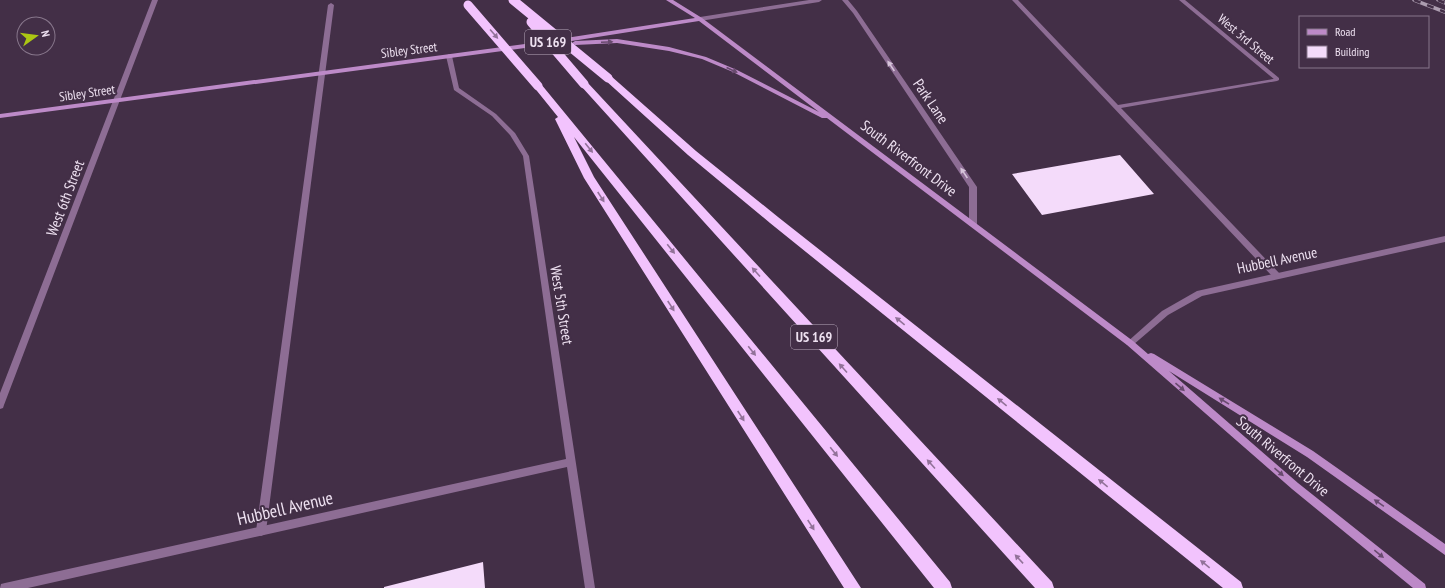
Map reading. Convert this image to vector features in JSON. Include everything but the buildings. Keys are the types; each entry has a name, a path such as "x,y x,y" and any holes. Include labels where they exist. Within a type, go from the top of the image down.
{"highway":[{"path":"513,0 608,78 692,153 756,206 1235,588"},
{"name":"US 169","path":"513,0 584,84 1046,588"},
{"name":"US 169","path":"466,2 551,100 944,588"},
{"path":"551,100 588,178 853,588"}],"main road":[{"name":"South Riverfront Drive","path":"669,0 700,19 1130,343 1295,486 1421,588"},
{"name":"Sibley Street","path":"0,116 540,44 700,19"},
{"path":"540,44 617,41 670,49 704,58 735,71 843,127"},
{"name":"South Riverfront Drive","path":"1130,343 1310,454 1445,550"}],"street":[{"name":"West 6th Street","path":"0,405 155,0"},
{"name":"Sibley Street","path":"700,19 819,0"},
{"name":"Park Lane","path":"845,0 855,12 973,187 973,224"},
{"path":"1015,0 1277,276"},
{"name":"West 3rd Street","path":"1116,107 1277,79 1182,0"},
{"path":"261,531 331,5"},
{"name":"West 5th Street","path":"449,56 456,90 494,115 514,134 526,156 590,588"},
{"name":"Hubbell Avenue","path":"1130,343 1165,313 1200,293 1445,239"},
{"name":"Hubbell Avenue","path":"5,588 572,462"}],"railway":[{"path":"1414,0 1445,12"},
{"path":"1438,0 1445,3"}]}
